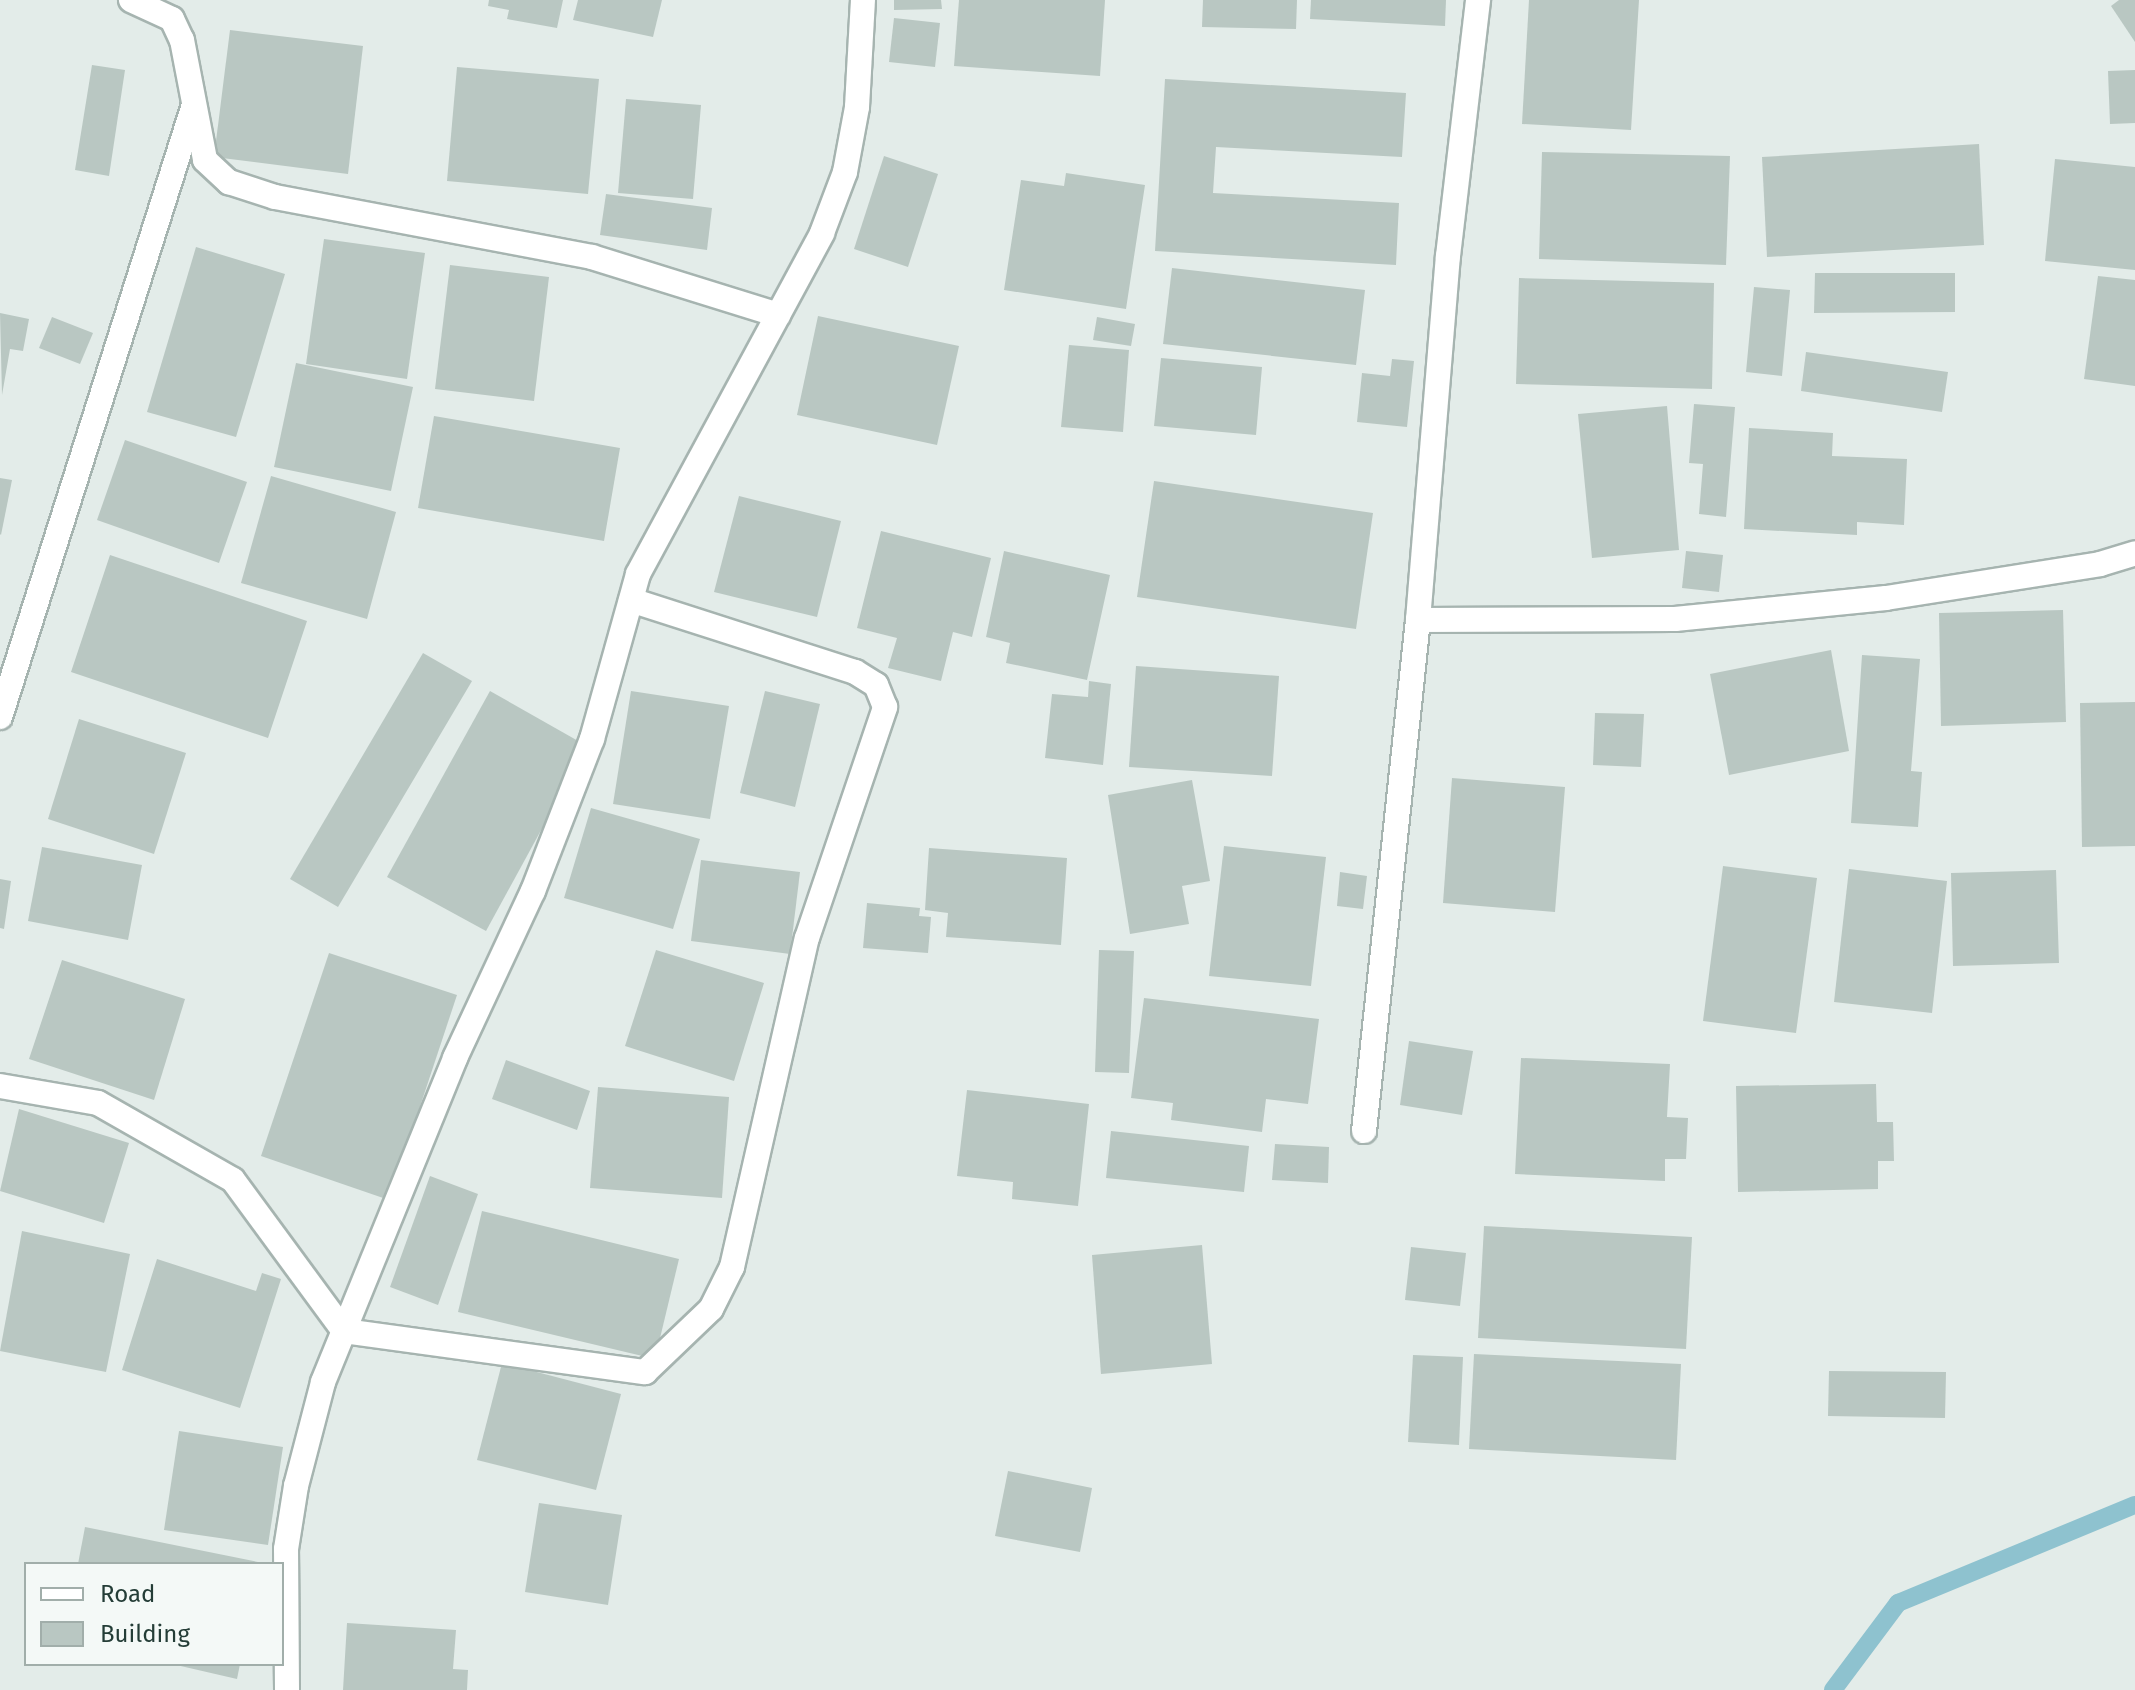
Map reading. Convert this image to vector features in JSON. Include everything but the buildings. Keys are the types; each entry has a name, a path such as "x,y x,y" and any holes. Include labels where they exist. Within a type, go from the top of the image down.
{"street":[{"path":"131,0 172,19 195,102 205,160 229,182 275,197 592,257 778,315"},
{"path":"287,1690 286,1549 296,1486 323,1382 455,1058 533,891 592,739 631,600 658,531 822,233 845,172 857,107 863,0"},
{"path":"1364,1131 1418,620 1448,256 1478,0"},
{"path":"0,717 195,102"},
{"path":"1418,620 1675,619 1886,598 2100,564 2135,553"},
{"path":"0,1086 98,1103 233,1180 344,1331 645,1372 711,1309 732,1267 807,938 885,707 876,685 855,672 631,600"}],"waterway":[{"path":"1833,1690 1898,1603 2135,1505"}]}
